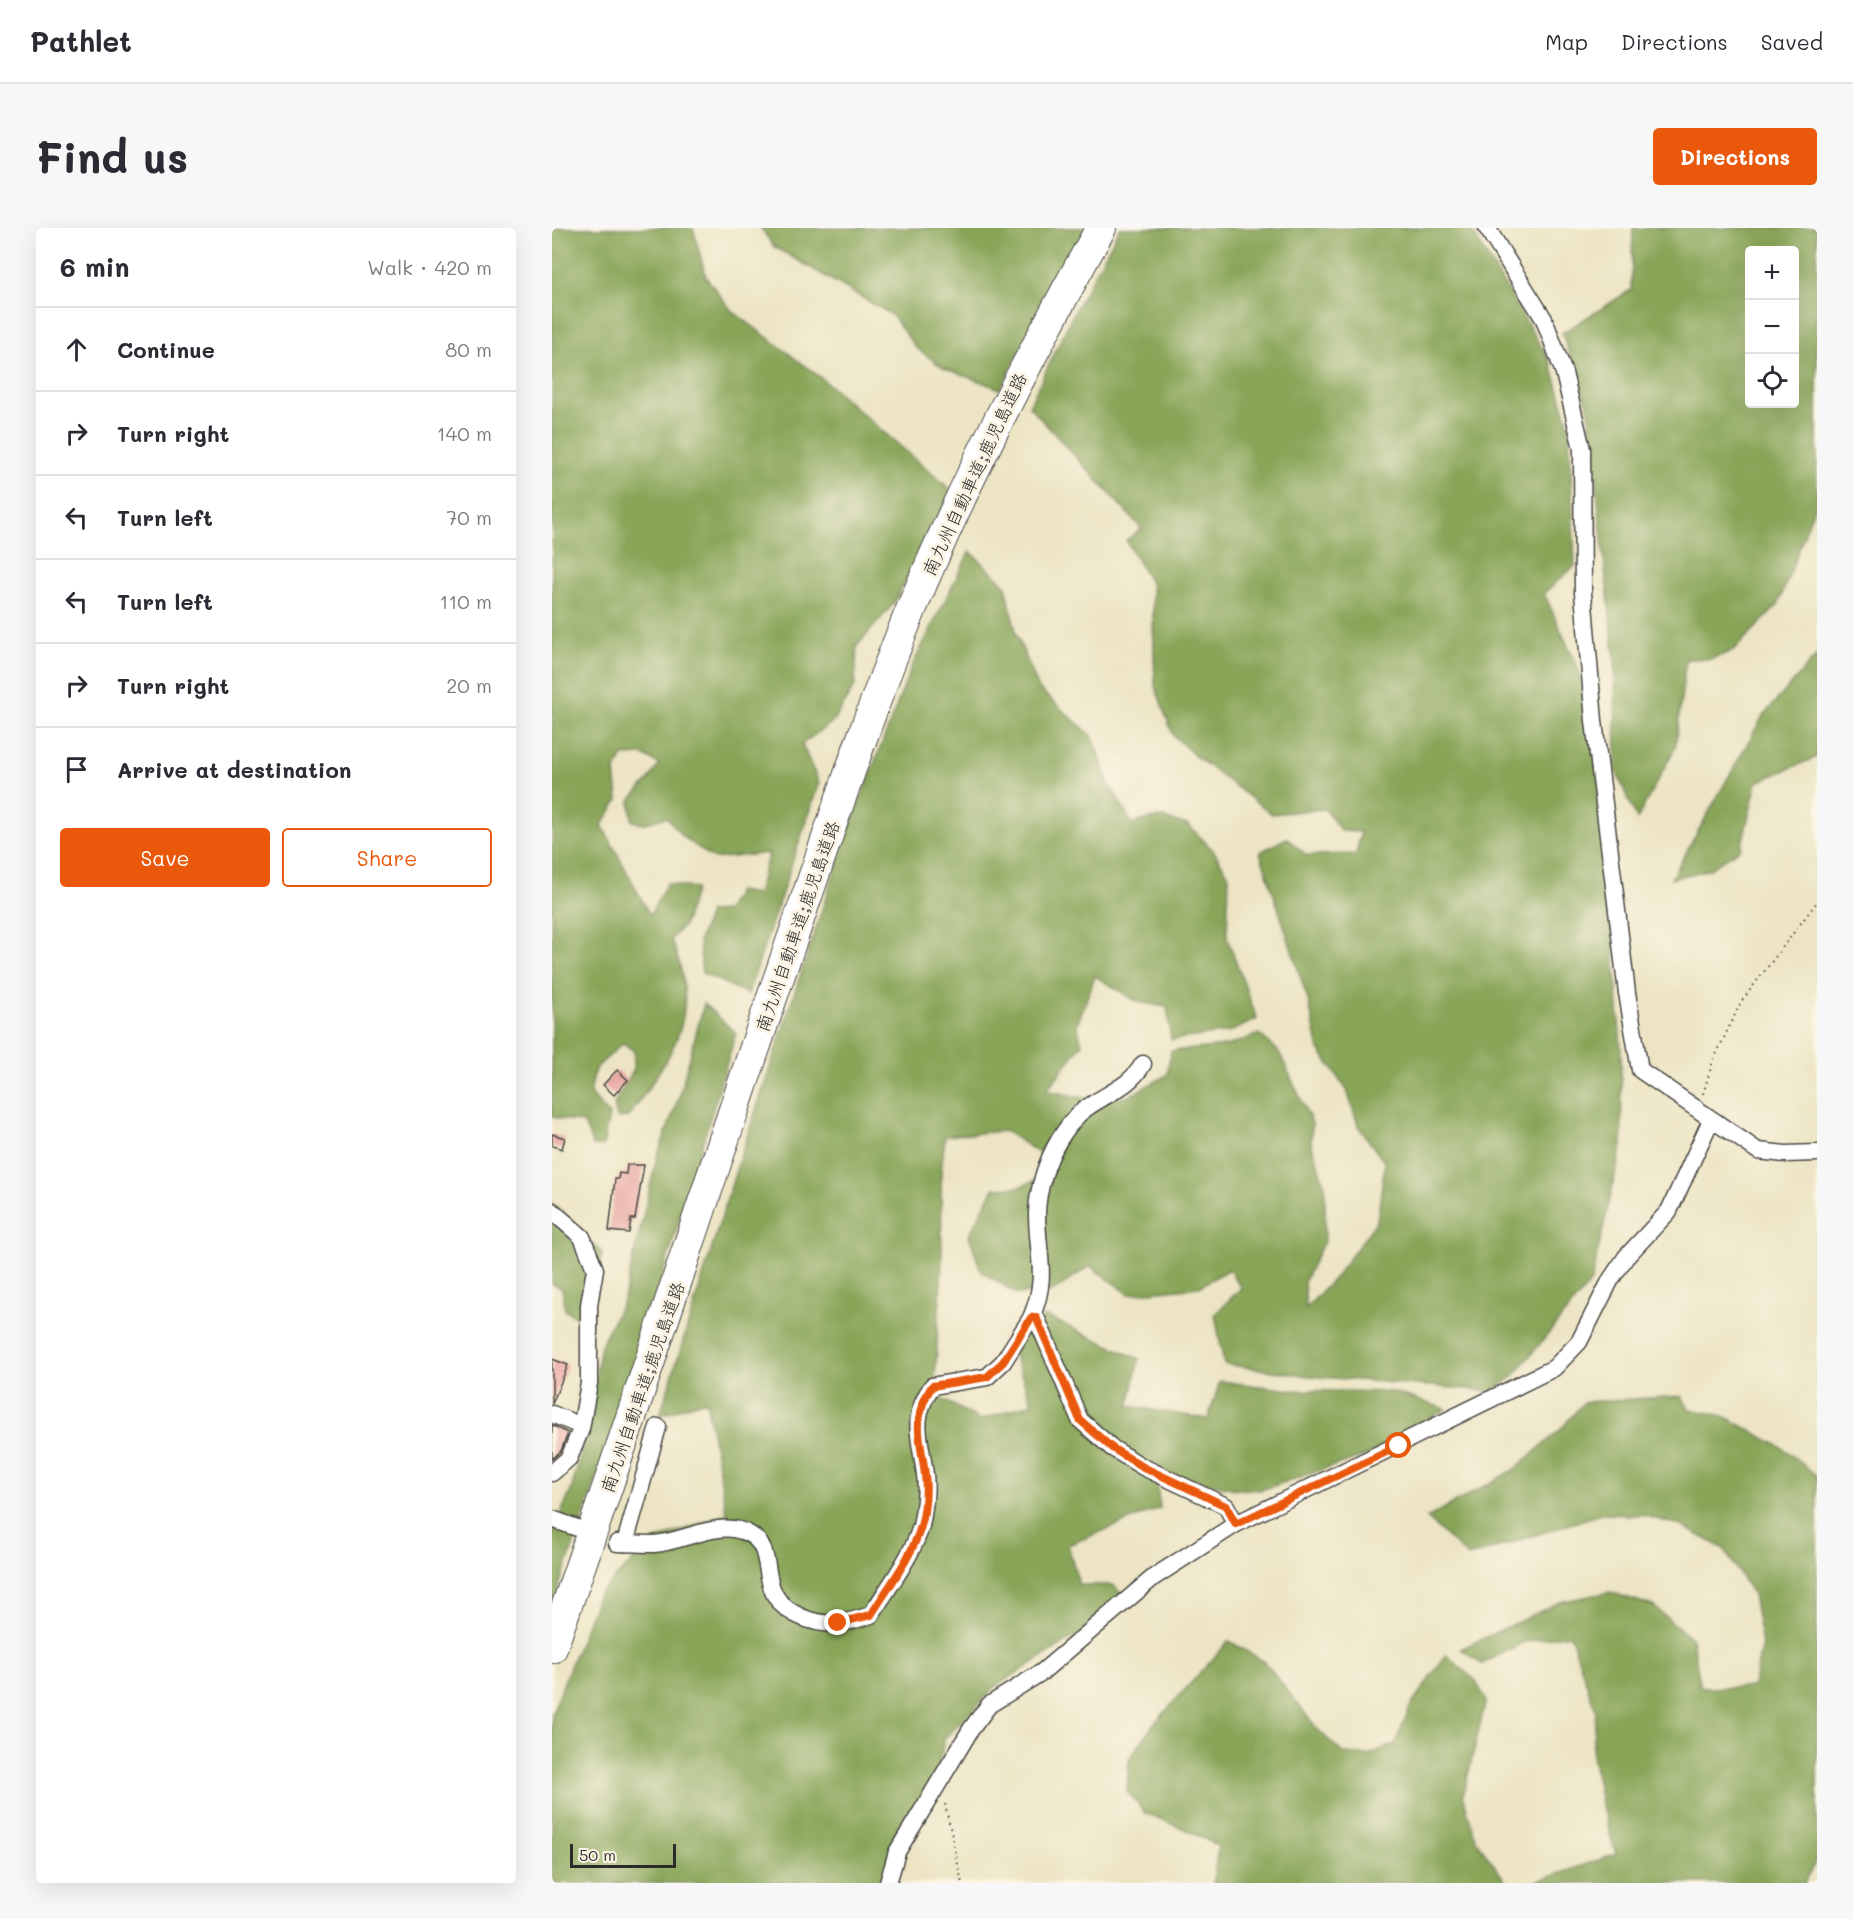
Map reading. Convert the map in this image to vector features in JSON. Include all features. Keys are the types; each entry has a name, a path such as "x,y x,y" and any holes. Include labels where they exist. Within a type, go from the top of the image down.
{"highway":[{"name":"南九州自動車道;鹿児島道路","path":"552,1648 644,1384 743,1081 826,839 912,608 947,527 1025,367 1101,228"}],"street":[{"path":"1487,228 1544,318 1564,373 1582,449 1583,593 1594,721 1627,993 1640,1070 1758,1151 1785,1154 1817,1153"},
{"path":"658,1427 621,1543 656,1544 728,1527 757,1539 766,1555 773,1591 785,1608 807,1619 838,1623 871,1615 903,1562 921,1526 926,1477 917,1434 923,1399 932,1386 987,1377 1003,1362 1031,1318 1039,1299 1043,1271 1037,1215 1039,1192 1059,1141 1078,1115 1135,1078 1143,1064"},
{"path":"888,1883 897,1852 971,1729 989,1705 1042,1672 1154,1577 1236,1524 1554,1368 1579,1342 1611,1279 1626,1257 1669,1211 1709,1118"},
{"path":"552,1211 582,1237 595,1269 589,1305 589,1383 581,1426 569,1458 552,1473"},
{"path":"1031,1318 1036,1317 1080,1420 1112,1448 1143,1467 1226,1506 1236,1524"},
{"path":"552,1414 581,1426"},
{"path":"552,1519 583,1530"}],"path":[{"path":"1709,1118 1702,1089 1741,1002 1817,902"},
{"path":"941,1781 962,1883"}],"green space":[{"path":"552,228 693,228 706,277 731,310 820,377 952,491 894,603 857,646 855,685 834,721 802,744 819,783 748,994 702,973 699,941 709,912 726,911 738,891 757,894 769,853 714,859 682,836 667,817 643,824 632,821 630,800 649,780 659,764 643,755 623,756 615,770 618,800 602,825 650,915 667,883 696,889 684,925 671,939 680,967 684,992 684,1014 670,1053 629,1117 617,1118 614,1104 634,1069 634,1051 623,1043 595,1069 590,1094 609,1115 603,1146 593,1146 584,1123 552,1117"},
{"path":"761,228 1085,228 1000,389 944,368 916,348 892,315 773,246"},
{"path":"1120,228 1470,228 1550,361 1569,426 1575,566 1544,593 1579,671 1605,818 1621,1050 1622,1145 1591,1282 1512,1378 1491,1391 1309,1376 1224,1364 1215,1314 1241,1288 1229,1269 1199,1287 1129,1294 1090,1266 1052,1292 1017,1294 981,1271 969,1235 994,1188 1019,1187 1045,1176 1041,1154 1005,1131 945,1136 941,1172 942,1261 934,1395 981,1420 1032,1403 1011,1348 1045,1316 1139,1359 1129,1406 1208,1419 1220,1381 1290,1390 1393,1392 1446,1409 1370,1454 1261,1490 1236,1489 1155,1472 1160,1508 1068,1545 1079,1585 1113,1585 1130,1602 996,1686 944,1739 939,1764 911,1824 890,1883 552,1883 552,1713 598,1595 653,1541 727,1514 706,1400 660,1415 736,1170 847,834 911,668 970,551 1006,586 1016,633 1039,689 1092,736 1110,786 1132,823 1159,817 1188,825 1213,850 1229,876 1227,937 1257,1019 1230,1032 1171,1040 1167,1007 1138,1002 1095,976 1077,1025 1082,1044 1047,1090 1093,1100 1127,1097 1167,1075 1171,1051 1227,1046 1259,1034 1279,1052 1312,1123 1311,1143 1325,1186 1325,1239 1304,1282 1306,1308 1337,1275 1377,1221 1385,1163 1358,1126 1347,1090 1319,1050 1309,1003 1260,852 1287,838 1306,855 1356,854 1361,832 1341,831 1325,809 1272,814 1194,755 1173,735 1155,686 1152,586 1126,540 1142,529 1029,406 1075,310"},
{"path":"1633,228 1817,228 1817,500 1778,605 1733,651 1711,659 1686,659 1675,748 1637,819 1616,771 1615,662 1588,406 1562,333 1631,290"},
{"path":"1817,655 1817,757 1757,782 1741,848 1710,869 1671,879 1763,716"},
{"path":"704,1004 736,1033 631,1380 552,1607 552,1533 571,1491 584,1442 601,1345 624,1298 657,1157 679,1097"},
{"path":"552,1203 602,1253 590,1325 565,1310 562,1288 552,1284"},
{"path":"1681,1396 1689,1409 1724,1416 1783,1448 1817,1476 1817,1858 1805,1883 1532,1883 1616,1854 1601,1803 1592,1754 1596,1712 1570,1634 1524,1642 1482,1664 1461,1649 1560,1602 1610,1592 1653,1606 1692,1639 1701,1688 1753,1687 1762,1644 1753,1595 1724,1549 1682,1526 1643,1515 1601,1514 1468,1557 1427,1518 1515,1469 1560,1430 1584,1402"},
{"path":"1229,1641 1265,1662 1319,1731 1343,1753 1368,1755 1395,1744 1410,1707 1446,1655 1475,1680 1486,1700 1463,1796 1476,1840 1507,1883 1213,1883 1218,1846 1187,1830 1145,1813 1127,1791 1129,1759 1153,1725"}],"building":[{"path":"617,1070 628,1080 614,1095 603,1085"},
{"path":"552,1134 565,1138 562,1149 552,1146"},
{"path":"627,1165 644,1165 635,1219 631,1219 629,1233 609,1231 615,1179 618,1179 619,1173 626,1174"},
{"path":"552,1359 568,1365 552,1404"},
{"path":"552,1425 568,1433 561,1451 552,1459"}],"route":[{"path":"838,1623 871,1615 903,1562 921,1526 926,1477 917,1434 918,1417 923,1399 932,1386 987,1377 1003,1362 1031,1318 1036,1317 1080,1420 1112,1448 1143,1467 1226,1506 1236,1524 1399,1446"}]}
